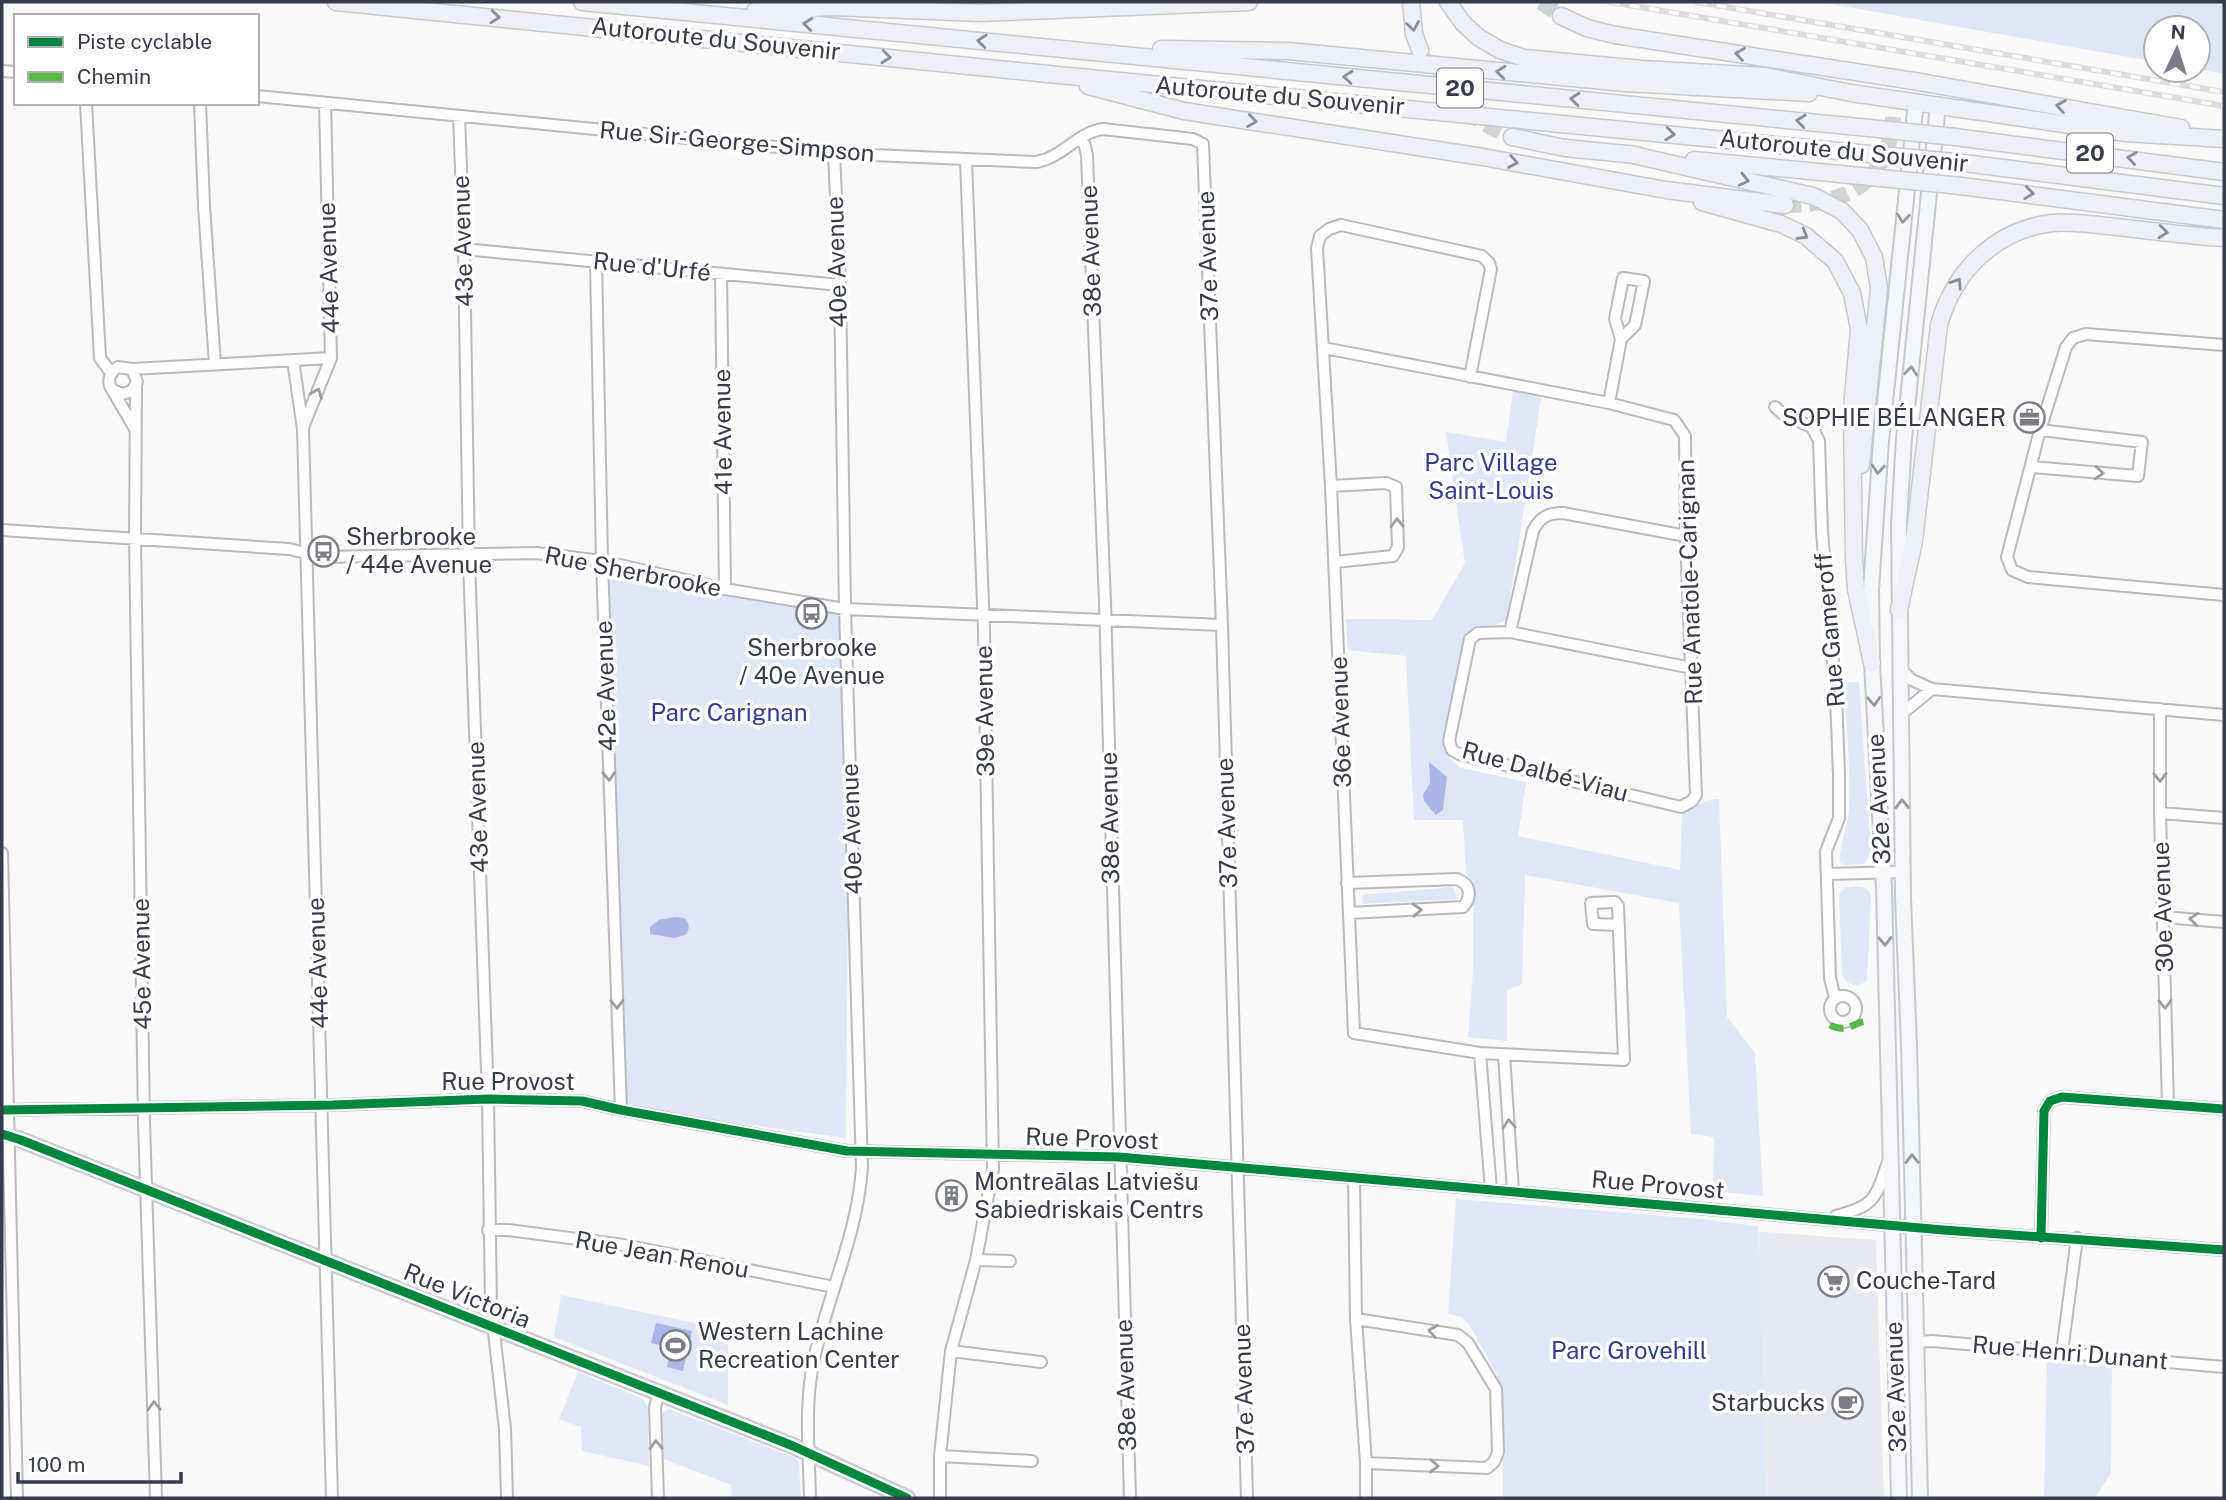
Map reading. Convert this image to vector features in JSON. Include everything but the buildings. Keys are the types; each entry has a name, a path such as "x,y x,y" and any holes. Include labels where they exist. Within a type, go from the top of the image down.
{"highway":[{"name":"Autoroute du Souvenir","path":"335,2 1956,162 2224,195"},
{"name":"Autoroute du Souvenir","path":"582,2 1869,128 2224,172"},
{"path":"699,13 831,7 980,13 1249,2"},
{"path":"1411,2 1414,33 1420,50"},
{"path":"1448,2 1463,23 1478,37 1500,50 1524,58 1616,67 1765,76 1852,93 2126,133 2224,138"},
{"path":"1561,16 1587,28 1615,35 1914,81 2129,118 2224,138"},
{"path":"1050,48 1288,51 1625,83 1764,92 1852,93"},
{"path":"1038,73 1184,111 1471,155 1666,190 1786,205"},
{"path":"1893,117 1895,99"},
{"path":"1512,137 1565,148 1961,186 2224,220"},
{"path":"1629,154 1813,196 1842,211 1864,237 1876,267 1878,300 1853,545"},
{"path":"1666,190 1789,226 1821,247 1844,275 1855,301 1859,328 1852,409 1853,545 1856,589 1872,663"},
{"path":"1899,610 1914,541 1937,334 1950,295 1972,263 2006,238 2029,228 2052,223 2087,223 2224,238"}],"main road":[{"name":"32e Avenue","path":"1899,1498 1883,873 1872,663 1871,578 1877,483 1916,102"},
{"name":"32e Avenue","path":"1920,1498 1903,872 1900,481 1938,105"},
{"name":"Rue Victoria","path":"4,1132 808,1452 907,1498"}],"street":[{"name":"Rue Sir-George-Simpson","path":"259,96 834,153 1036,162 1054,157 1092,131 1107,129 1197,140 1204,147"},
{"name":"44e Avenue","path":"303,429 331,358 325,103"},
{"path":"86,105 100,358 111,373"},
{"path":"200,105 215,365"},
{"name":"43e Avenue","path":"459,116 469,553 488,1099 488,1230 493,1327 505,1429 507,1498"},
{"name":"38e Avenue","path":"1081,139 1087,156 1105,619 1130,1498"},
{"name":"37e Avenue","path":"1204,147 1222,625 1247,1498"},
{"name":"40e Avenue","path":"810,1498 807,1430 812,1369 857,1208 861,1182 845,609 840,285 834,153"},
{"name":"39e Avenue","path":"940,1498 940,1456 951,1351 976,1261 993,1169 983,615 966,160"},
{"name":"36e Avenue","path":"1470,377 1491,269 1482,256 1341,225 1320,236 1317,248 1335,562 1354,1033 1480,1053 1624,1060 1619,925"},
{"name":"Rue d'Urfé","path":"464,249 840,285"},
{"name":"42e Avenue","path":"596,262 602,561 621,1110"},
{"name":"41e Avenue","path":"721,274 724,589"},
{"path":"1609,403 1621,340 1615,319 1623,278 1644,281 1635,325 1621,340"},
{"path":"2224,345 2086,334 2073,338 2066,348 2040,430 2007,553 2009,566 2016,573 2028,577 2224,595"},
{"name":"Rue Anatole-Carignan","path":"1324,348 1609,403 1674,420 1681,425 1685,436 1696,795 1692,801 1681,807"},
{"path":"132,369 137,377 136,387 122,394 113,390 109,382 111,373 122,366 132,369 331,358"},
{"name":"44e Avenue","path":"293,360 303,429 332,1498"},
{"name":"45e Avenue","path":"136,387 135,540 144,1108 156,1498"},
{"name":"45e Avenue","path":"113,390 135,429"},
{"name":"Rue Gameroff","path":"1775,407 1783,414 1812,427 1819,441 1822,531 1836,697 1840,791 1839,818 1827,847 1830,978 1835,998"},
{"path":"2031,467 2138,476 2142,442 2040,430"},
{"path":"1331,486 1386,483 1396,487 1398,547 1393,556 1335,562"},
{"path":"1510,632 1533,531 1538,521 1550,513 1563,513 1686,536"},
{"name":"Rue Sherbrooke","path":"2,530 289,549 323,556 536,553 602,561 724,589 845,609 1222,625"},
{"name":"Rue Dalbé-Viau","path":"1681,807 1459,754 1452,750 1450,741 1470,639 1478,633 1510,632 1692,668"},
{"path":"1900,669 1912,680 1932,688 2224,715"},
{"path":"1900,715 1932,688"},
{"name":"30e Avenue","path":"2160,709 2160,813 2168,1104"},
{"path":"2160,813 2224,818"},
{"path":"2,853 4,1132 17,1498"},
{"path":"1827,874 1903,872"},
{"path":"1347,883 1457,879 1464,882 1469,889 1468,901 1463,907 1349,913"},
{"path":"2163,916 2224,922"},
{"path":"1480,1053 1491,1190"},
{"path":"1504,1055 1513,1192"},
{"path":"2041,1238 2044,1111 2050,1101 2062,1097 2224,1109"},
{"name":"Rue Provost","path":"4,1110 321,1105 488,1099 582,1101 861,1152 1119,1157 2041,1238 2077,1238 2224,1250"},
{"path":"1827,1219 1867,1205 1875,1196 1889,1158"},
{"path":"1354,1178 1356,1319 1366,1498"},
{"name":"Rue Jean Renou","path":"488,1230 508,1230 624,1245 834,1287"},
{"path":"2062,1352 2077,1238"},
{"path":"976,1261 1010,1261"},
{"path":"1356,1319 1458,1335 1468,1343 1496,1389 1498,1452 1494,1462 1487,1468 1366,1463"},
{"name":"Rue Henri Dunant","path":"1916,1342 1932,1341 2224,1367"},
{"path":"951,1351 1041,1362"},
{"path":"658,1498 655,1408 659,1393"},
{"path":"940,1456 1032,1461"}],"shaded area":[{"path":"1752,1231 1876,1240 1884,1498 1764,1498"}],"green space":[{"path":"1820,2 2224,2 2224,74 2212,72 2212,14 2142,14 2142,60"},
{"name":"Parc Village Saint-Louis","path":"1513,391 1541,398 1507,619 1496,625 1473,628 1463,640 1442,742 1449,758 1461,768 1526,782 1518,836 1680,870 1682,812 1708,800 1719,799 1727,1017 1755,1053 1763,1196 1713,1191 1714,1137 1691,1134 1679,903 1525,875 1522,984 1507,990 1507,1041 1468,1037 1473,971 1473,908 1471,881 1466,874 1463,820 1414,820 1406,656 1348,650 1346,619 1432,620 1465,563 1446,432 1506,442"},
{"name":"Parc Carignan","path":"602,563 850,613 846,1138 622,1108"},
{"path":"1844,682 1859,682 1871,853 1864,864 1840,863 1849,793"},
{"path":"1453,887 1458,899 1363,904 1362,895"},
{"path":"1846,887 1864,888 1871,895 1867,981 1859,985 1849,983 1842,974 1839,894"},
{"name":"Parc Grovehill","path":"1456,1199 1758,1226 1766,1498 1503,1498 1502,1390 1497,1375 1469,1324 1461,1317 1448,1314"},
{"path":"561,1295 728,1330 728,1405 554,1337"},
{"path":"2047,1355 2112,1361 2111,1473 2095,1498 2044,1498"},
{"path":"578,1372 644,1399 648,1407 649,1466 582,1451 581,1427 559,1419"},
{"path":"669,1409 796,1458 799,1462 801,1498 732,1498 731,1485 664,1459 662,1414"}],"water":[{"path":"1429,762 1447,777 1443,810 1436,815 1424,801 1423,795 1430,783"},
{"path":"684,918 687,922 685,935 674,938 650,934 650,927 659,920"},
{"name":"Western Lachine Recreation Center","path":"656,1323 692,1331 683,1371 667,1367 671,1348 651,1343"}],"tunnel":[{"path":"1541,2 1561,16"},
{"path":"1422,55 1438,82 1459,105 1484,123 1512,137"},
{"path":"1785,205 1827,200 1861,185 1883,158 1890,139 1893,117"}],"railway":[{"path":"1610,2 2224,106"},
{"path":"1697,2 2224,92"}],"marked path":[{"path":"1830,1025 1846,1028 1868,1021"}],"cycle path":[{"path":"2041,1238 2044,1111 2050,1101 2062,1097 2224,1109"},
{"path":"2,1110 333,1105 488,1099 582,1101 847,1151 1119,1157 1943,1230 2224,1250"},
{"path":"2,1134 793,1446 907,1498"}],"place":[{"name":"SOPHIE BÉLANGER","path":"2029,418"},
{"name":"Sherbrooke / 44e Avenue","path":"323,551"},
{"name":"Sherbrooke / 40e Avenue","path":"812,614"},
{"name":"Montreālas Latviešu Sabiedriskais Centrs","path":"951,1196"},
{"name":"Couche-Tard","path":"1833,1281"},
{"name":"Western Lachine Recreation Center","path":"675,1346"},
{"name":"Starbucks","path":"1848,1403"}]}
